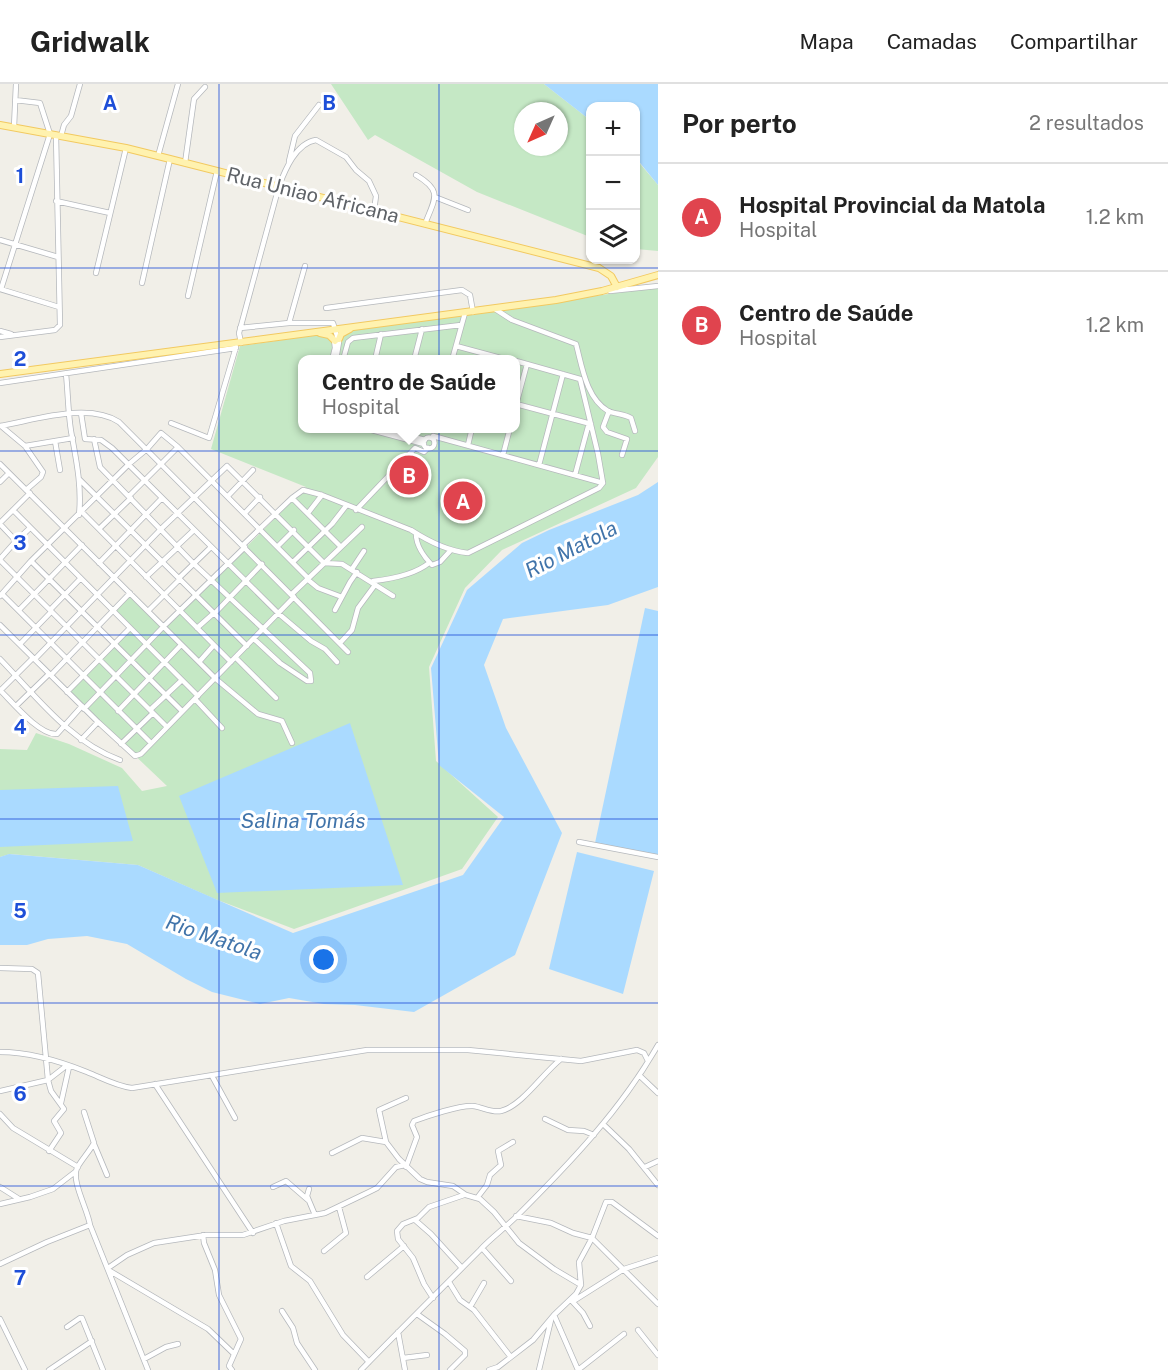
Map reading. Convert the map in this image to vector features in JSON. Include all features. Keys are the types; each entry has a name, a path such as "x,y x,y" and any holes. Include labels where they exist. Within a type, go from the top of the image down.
{"main road":[{"name":"Rua Uniao Africana","path":"1,125 126,148 185,162 599,268 611,276 617,287"},
{"path":"0,374 238,345 332,329 495,309 602,291 658,275"},
{"path":"316,332 337,340 343,332 356,326"}],"street":[{"path":"14,127 15,84"},
{"path":"59,307 1,289 15,244 56,135 71,116 80,84"},
{"path":"158,156 178,84"},
{"path":"185,162 194,99 205,87"},
{"path":"0,337 55,330 60,325 56,135 40,103 15,100"},
{"path":"171,423 209,438 238,345 240,328 279,186 289,164 295,136 319,105"},
{"path":"0,133 1,125"},
{"path":"289,164 303,146 313,140 337,151 350,160 371,184 376,196 374,211"},
{"path":"96,273 126,148"},
{"path":"142,283 170,159"},
{"path":"188,296 217,171"},
{"path":"416,175 430,184 435,196 425,224"},
{"path":"435,196 468,210"},
{"path":"56,201 110,213"},
{"path":"0,240 58,257"},
{"path":"289,323 305,266"},
{"path":"602,291 658,286"},
{"path":"326,308 462,290 470,295 473,312"},
{"path":"495,309 512,320 576,344 581,365 596,399 609,411 631,418 636,431"},
{"path":"453,355 465,313"},
{"path":"240,328 331,322 337,340 335,355"},
{"path":"344,355 350,340 461,325"},
{"path":"415,355 422,329"},
{"path":"0,331 14,335"},
{"path":"376,355 381,334"},
{"path":"0,383 238,345"},
{"path":"456,346 485,355"},
{"path":"520,363 578,377 582,381 603,483"},
{"path":"520,389 526,364"},
{"path":"66,374 69,414 79,479 80,513 99,529 214,645 276,698"},
{"path":"539,465 563,374"},
{"path":"520,406 590,424"},
{"path":"609,411 603,427 607,432 627,439 621,455"},
{"path":"81,413 85,439 104,442 129,464 279,614 311,641 325,649 337,662"},
{"path":"1,426 81,413 100,413 113,418 147,449 348,652"},
{"path":"575,475 590,424"},
{"path":"1,426 26,446 43,472 0,524 16,541"},
{"path":"151,743 19,610 1,595 31,561 161,433 228,496 308,578 323,591 342,597"},
{"path":"380,433 434,446 432,437"},
{"path":"392,433 425,444"},
{"path":"356,510 415,448 424,452 425,444 434,433"},
{"path":"468,445 471,433"},
{"path":"503,455 509,433"},
{"path":"432,437 603,483"},
{"path":"26,446 73,438"},
{"path":"94,439 98,465 194,564 310,673 311,681 305,680 280,663 254,639"},
{"path":"55,441 60,470"},
{"path":"99,529 178,447"},
{"path":"0,464 216,679 258,714 280,720 286,727 292,743"},
{"path":"393,596 339,563 324,562 277,513 227,466 177,513 67,627 0,691 33,723 52,735 56,735 64,725 101,693 260,529 277,513 292,498 303,490 322,495 451,550 464,553 473,551 599,488 603,483"},
{"path":"228,496 253,470"},
{"path":"0,482 9,473"},
{"path":"79,479 247,646"},
{"path":"308,513 322,495"},
{"path":"244,513 260,497"},
{"path":"99,563 162,498"},
{"path":"292,498 341,547"},
{"path":"293,562 325,531 345,506"},
{"path":"13,510 182,680 222,728"},
{"path":"0,625 135,756 141,754 216,679 279,614 308,578 362,527"},
{"path":"30,528 0,559 167,727"},
{"path":"146,577 194,530"},
{"path":"278,546 294,530"},
{"path":"416,534 424,558 433,565 438,564 451,550"},
{"path":"19,610 82,546"},
{"path":"148,611 211,548"},
{"path":"335,610 364,551"},
{"path":"31,561 182,711"},
{"path":"340,643 352,630 358,608 374,583 421,569 429,563"},
{"path":"197,628 262,564"},
{"path":"20,644 80,579"},
{"path":"16,706 67,659 130,593"},
{"path":"67,692 130,627"},
{"path":"118,711 181,645"},
{"path":"199,662 214,645"},
{"path":"0,660 81,740 96,750 120,760"},
{"path":"121,744 182,680"},
{"path":"81,740 98,722"},
{"path":"579,842 658,857"},
{"path":"0,968 34,969 38,973 48,1080 51,1091 61,1103 64,1111 54,1121 61,1133 49,1151"},
{"path":"361,1370 594,1135 640,1076 658,1045"},
{"path":"0,1053 45,1059 128,1088 367,1050 468,1050 587,1061 637,1050 644,1053 648,1061"},
{"path":"406,1166 417,1137 412,1125 414,1122 468,1106 494,1111 504,1110 515,1104 561,1059"},
{"path":"0,1091 48,1080 68,1066"},
{"path":"61,1103 68,1066"},
{"path":"212,1076 235,1118"},
{"path":"640,1076 658,1093"},
{"path":"156,1084 253,1233"},
{"path":"406,1098 379,1110 386,1142 406,1166 423,1181 453,1186 489,1206 519,1243 554,1269 581,1285"},
{"path":"84,1112 107,1175"},
{"path":"0,1114 8,1125 77,1170"},
{"path":"545,1119 568,1130 584,1131 594,1135"},
{"path":"603,1124 629,1149 658,1185"},
{"path":"332,1153 362,1138 386,1142"},
{"path":"477,1198 487,1185 490,1175 501,1165 498,1151 513,1142"},
{"path":"0,1204 53,1189 77,1170 94,1143"},
{"path":"645,1167 658,1161"},
{"path":"108,1269 127,1255 154,1243 203,1235 243,1235 276,1223 315,1215 339,1207 376,1188 396,1167 406,1166"},
{"path":"77,1170 76,1180 88,1211 90,1225 148,1370"},
{"path":"273,1187 286,1180 308,1200"},
{"path":"0,1187 19,1199"},
{"path":"309,1189 308,1200 315,1215"},
{"path":"434,1298 424,1284 413,1258 398,1239 397,1231 403,1224 415,1220 429,1207 464,1194"},
{"path":"572,1301 581,1285 579,1262 592,1238 604,1204 609,1201 658,1236"},
{"path":"324,1251 346,1233 339,1207"},
{"path":"516,1216 551,1223 573,1233 592,1238 658,1304"},
{"path":"415,1220 462,1268"},
{"path":"276,1223 291,1266 310,1281 343,1335 369,1362"},
{"path":"0,1264 90,1225"},
{"path":"203,1235 215,1270 219,1295 241,1339 229,1366 232,1370"},
{"path":"367,1277 404,1246"},
{"path":"482,1248 512,1281"},
{"path":"489,1370 500,1368 510,1356 533,1340 553,1316 572,1301 624,1269 658,1258"},
{"path":"108,1269 208,1329 234,1354"},
{"path":"448,1282 460,1300 486,1324 510,1356"},
{"path":"470,1307 484,1283"},
{"path":"572,1301 583,1313 590,1326"},
{"path":"282,1311 293,1328 297,1343 315,1370"},
{"path":"417,1314 465,1351 465,1355 450,1370"},
{"path":"539,1370 553,1316"},
{"path":"553,1316 578,1370 624,1334"},
{"path":"67,1327 82,1318 103,1370"},
{"path":"0,1319 26,1370"},
{"path":"638,1330 658,1355"},
{"path":"398,1332 405,1370"},
{"path":"49,1370 92,1341"},
{"path":"144,1359 166,1347 178,1344"},
{"path":"403,1358 427,1355"}],"green space":[{"path":"331,84 544,84 567,102 514,102 514,156 568,156 568,103 586,117 586,235 477,192 375,135 368,140"},
{"path":"640,164 658,185 658,251 640,249"},
{"path":"658,287 658,457 636,488 502,550 465,588 429,667 436,761 498,817 462,869 294,929 215,899 138,865 10,854 0,857 0,749 27,750 36,733 69,744 122,768 142,791 167,786 68,692 129,627 114,611 129,596 166,628 306,487 211,449 240,346"}],"water":[{"path":"544,84 658,84 658,185 640,163 640,102 586,102 586,117"},
{"name":"Rio Matola","path":"658,482 658,587 608,605 503,619 484,665 506,728 562,833 515,955 414,1012 324,1004 289,998 260,1004 212,992 127,944 87,936 48,939 27,945 0,945 0,857 9,854 138,865 293,933 463,875 504,817 439,765 431,668 467,590 522,543 638,495"},
{"path":"645,608 658,611 658,855 595,843"},
{"name":"Salina Tomás","path":"350,723 403,885 217,893 179,796"},
{"path":"118,786 133,841 0,847 0,790"},
{"path":"577,852 654,871 623,994 549,969"}],"place":[{"name":"Centro de Saúde","path":"409,475"},
{"name":"Hospital Provincial da Matola","path":"463,501"}]}
